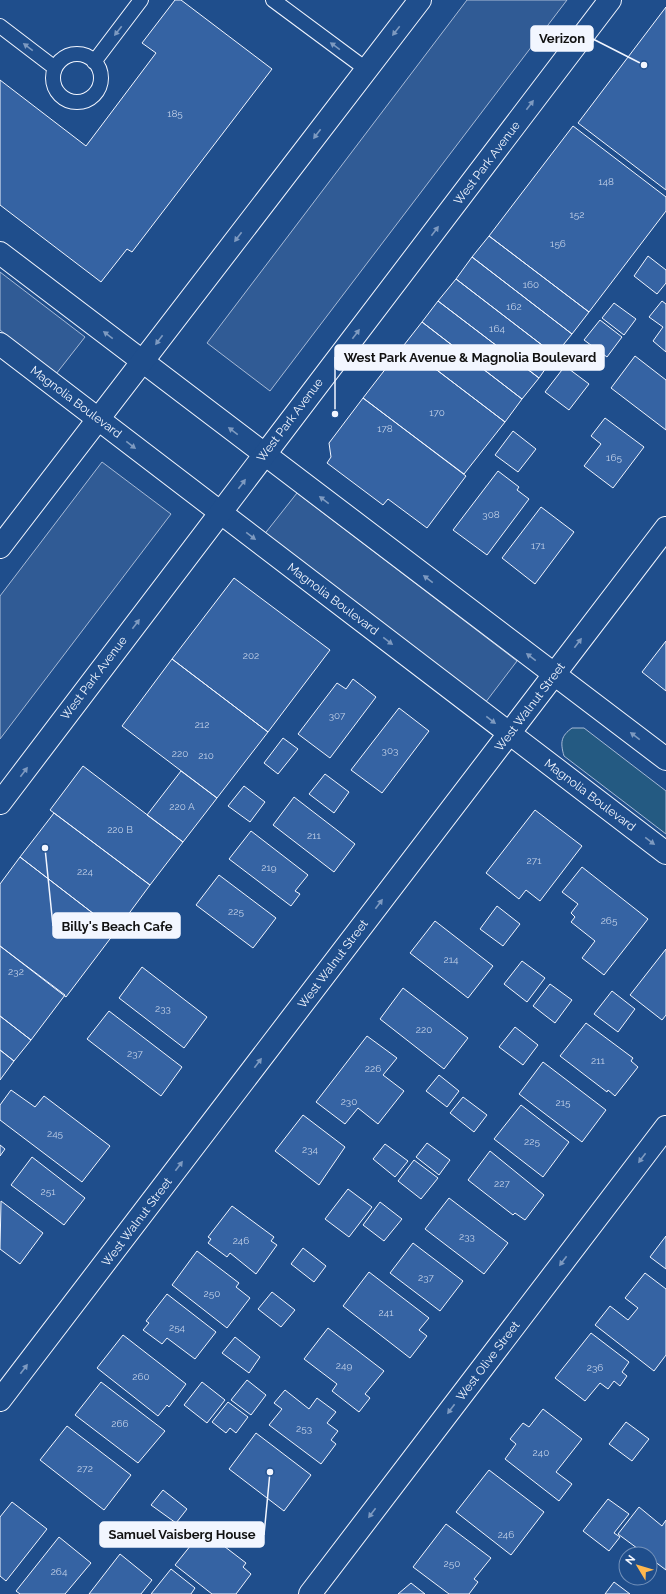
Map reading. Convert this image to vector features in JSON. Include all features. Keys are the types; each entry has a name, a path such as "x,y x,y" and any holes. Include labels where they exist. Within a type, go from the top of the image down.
{"main road":[{"path":"0,547 420,0"},
{"name":"West Park Avenue","path":"0,803 610,0"},
{"path":"0,253 666,759"},
{"name":"Magnolia Boulevard","path":"0,344 666,853"},
{"name":"West Walnut Street","path":"0,1400 666,528"},
{"name":"West Olive Street","path":"310,1594 666,1127"}],"lane":[{"path":"94,62 141,0"},
{"path":"272,0 366,69"},
{"path":"0,26 55,68"},
{"path":"73,55 88,57 94,62 100,72 100,84 96,92 84,101 76,102 67,100 56,90 53,83 55,68 66,57 73,55"}],"shaded area":[{"path":"467,0 567,0 270,391 207,343"},
{"path":"0,272 85,337 56,374 0,330"},
{"path":"102,462 171,514 0,739 0,596"},
{"path":"297,493 517,661 482,707 263,536"},
{"path":"572,728 584,728 666,791 666,834 564,756 562,740"}],"building":[{"path":"175,0 181,0 272,69 132,252 127,249 101,282 0,205 0,80 86,146 156,53 142,43"},
{"path":"666,7 666,190 578,123"},
{"path":"573,126 666,197 666,211 589,312 489,236"},
{"path":"489,236 589,312 572,334 472,257"},
{"path":"648,256 666,270 666,283 657,294 634,276"},
{"path":"472,257 572,334 555,355 456,279"},
{"path":"456,279 555,355 539,378 438,301"},
{"path":"438,301 539,378 522,399 422,322"},
{"path":"662,301 666,304 666,352 653,341 663,327 649,317"},
{"path":"614,303 636,319 624,335 602,318"},
{"path":"600,320 622,337 607,357 584,340"},
{"path":"422,322 522,399 505,422 404,345"},
{"path":"404,345 505,422 464,474 363,398"},
{"path":"635,356 666,380 666,430 611,388"},
{"path":"565,366 589,384 569,410 545,392"},
{"path":"363,398 466,476 427,528 388,499 383,505 327,463 331,457 329,443"},
{"path":"605,418 644,447 613,488 584,466 601,444 591,436"},
{"path":"513,431 536,449 518,472 495,455"},
{"path":"498,471 519,487 517,490 529,499 487,555 453,530"},
{"path":"541,507 574,532 535,584 502,558"},
{"path":"234,578 330,650 268,732 172,659"},
{"path":"666,641 666,691 642,672"},
{"path":"172,659 268,732 217,798 122,726"},
{"path":"353,679 376,697 330,758 298,734 337,683 346,689"},
{"path":"399,708 429,731 382,793 351,770"},
{"path":"283,738 298,749 278,774 264,763"},
{"path":"83,766 183,842 150,885 50,810"},
{"path":"181,771 217,798 183,842 147,815"},
{"path":"325,774 349,792 334,813 309,794"},
{"path":"244,786 265,802 250,822 228,806"},
{"path":"294,797 355,844 334,872 273,825"},
{"path":"535,810 582,846 540,901 526,890 519,899 486,873"},
{"path":"54,813 150,885 116,931 20,857"},
{"path":"251,831 308,875 295,891 300,894 291,906 229,859"},
{"path":"20,857 116,931 66,997 0,946 0,884"},
{"path":"582,867 648,919 604,975 582,958 595,941 571,922 575,917 571,913 578,904 562,892"},
{"path":"219,875 276,918 253,948 196,905"},
{"path":"497,906 520,924 503,946 480,929"},
{"path":"435,921 493,966 468,998 410,953"},
{"path":"0,946 65,995 31,1040 0,1016"},
{"path":"666,949 666,1015 662,1020 630,995"},
{"path":"522,961 545,978 527,1002 504,984"},
{"path":"142,967 207,1017 184,1048 119,998"},
{"path":"550,984 572,1000 555,1023 533,1006"},
{"path":"403,988 468,1038 444,1069 380,1019"},
{"path":"612,991 635,1009 618,1032 594,1014"},
{"path":"109,1011 182,1067 161,1096 87,1039"},
{"path":"0,1016 31,1040 14,1061 0,1050"},
{"path":"586,1023 633,1058 631,1061 638,1067 615,1096 608,1090 607,1092 560,1056"},
{"path":"515,1027 538,1045 523,1065 499,1047"},
{"path":"367,1036 397,1058 383,1075 404,1091 378,1124 358,1108 345,1124 316,1102"},
{"path":"0,1050 14,1061 0,1080"},
{"path":"543,1062 606,1110 582,1142 519,1094"},
{"path":"439,1075 459,1091 447,1107 426,1091"},
{"path":"11,1090 35,1107 44,1096 110,1146 82,1182 0,1120 0,1105"},
{"path":"463,1097 487,1115 474,1132 450,1113"},
{"path":"521,1105 569,1142 543,1177 494,1139"},
{"path":"303,1115 345,1147 319,1185 275,1151"},
{"path":"427,1143 450,1160 439,1175 416,1157"},
{"path":"385,1144 408,1161 395,1177 373,1159"},
{"path":"0,1145 5,1149 0,1156"},
{"path":"490,1151 544,1195 525,1220 515,1213 513,1215 468,1180"},
{"path":"32,1157 85,1198 64,1225 11,1185"},
{"path":"414,1160 438,1178 421,1199 398,1181"},
{"path":"348,1189 372,1207 349,1237 325,1219"},
{"path":"449,1198 508,1243 484,1274 425,1229"},
{"path":"1,1201 43,1233 20,1264 0,1249"},
{"path":"380,1202 402,1219 384,1241 363,1225"},
{"path":"232,1206 274,1237 271,1241 277,1245 256,1274 230,1253 227,1257 208,1243 211,1239 208,1237"},
{"path":"666,1236 666,1269 650,1257"},
{"path":"413,1243 463,1281 440,1311 390,1273"},
{"path":"303,1248 326,1266 314,1282 291,1264"},
{"path":"197,1251 239,1283 236,1287 250,1298 227,1328 172,1285"},
{"path":"369,1272 429,1318 419,1330 427,1336 410,1358 343,1306"},
{"path":"645,1273 666,1289 666,1355 654,1371 595,1325 610,1306 628,1320 638,1308 625,1298"},
{"path":"272,1292 295,1310 281,1327 258,1309"},
{"path":"167,1294 216,1332 195,1359 167,1338 162,1344 143,1330 149,1323 146,1321"},
{"path":"328,1328 384,1371 365,1394 370,1398 359,1412 332,1391 337,1384 304,1359"},
{"path":"591,1333 629,1362 622,1372 627,1376 620,1386 614,1381 608,1389 600,1383 585,1401 555,1378"},
{"path":"123,1335 186,1384 169,1407 167,1405 158,1416 97,1368"},
{"path":"235,1337 260,1357 249,1373 222,1353"},
{"path":"247,1380 266,1395 251,1415 231,1400"},
{"path":"101,1382 165,1431 138,1463 75,1415"},
{"path":"202,1382 225,1400 207,1423 184,1405"},
{"path":"285,1390 309,1409 317,1398 336,1412 327,1423 338,1431 331,1440 336,1444 321,1464 269,1425 282,1409 274,1403"},
{"path":"228,1402 248,1417 236,1433 230,1428 226,1433 212,1422"},
{"path":"543,1409 582,1439 556,1472 572,1484 559,1501 505,1459 516,1444 510,1439 523,1423 529,1427"},
{"path":"626,1422 649,1439 632,1461 609,1444"},
{"path":"67,1426 131,1475 104,1510 40,1460"},
{"path":"256,1433 311,1475 284,1511 229,1469"},
{"path":"489,1470 544,1512 511,1555 456,1512"},
{"path":"163,1490 187,1509 176,1523 151,1505"},
{"path":"608,1499 629,1514 614,1533 620,1537 609,1551 583,1531"},
{"path":"12,1502 47,1529 6,1581 0,1576 0,1517"},
{"path":"639,1507 662,1526 666,1520 666,1570 658,1564 658,1546 634,1546 618,1534"},
{"path":"446,1524 491,1558 474,1579 478,1582 469,1594 449,1594 413,1567"},
{"path":"203,1530 246,1563 243,1567 251,1574 236,1594 212,1594 175,1565"},
{"path":"59,1537 91,1563 65,1594 20,1594 16,1591"},
{"path":"120,1554 152,1580 141,1594 89,1594"},
{"path":"171,1569 195,1588 191,1594 151,1594"},
{"path":"614,1582 630,1594 605,1594"},
{"path":"411,1583 425,1594 398,1594"}],"place":[{"name":"Verizon","path":"644,65"},
{"name":"West Park Avenue & Magnolia Boulevard","path":"335,414"},
{"name":"Billy's Beach Cafe","path":"45,848"},
{"name":"Samuel Vaisberg House","path":"270,1472"}]}
